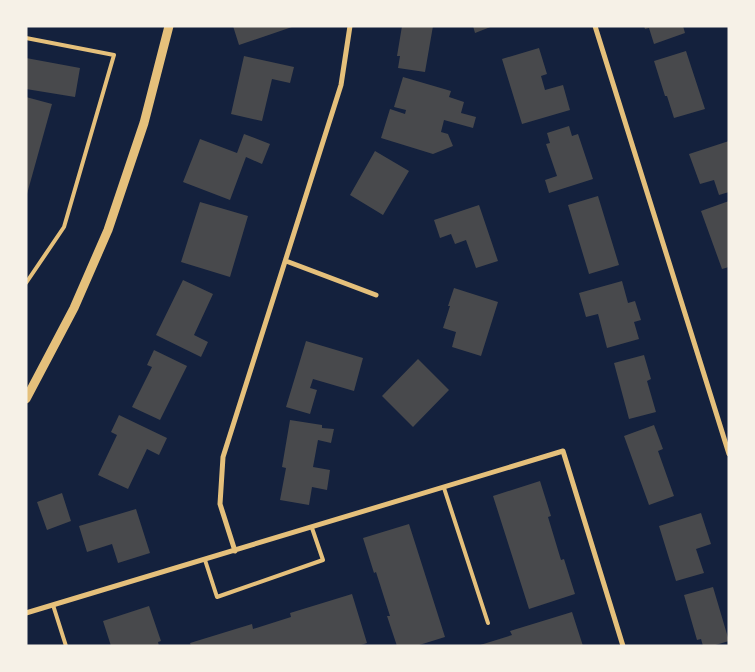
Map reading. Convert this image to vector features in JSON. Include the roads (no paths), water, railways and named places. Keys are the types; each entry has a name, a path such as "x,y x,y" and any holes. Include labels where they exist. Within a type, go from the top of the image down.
{"street":[{"path":"26,399 74,308 108,230 144,124 168,26"},
{"path":"235,551 220,504 223,457 341,85 350,26"},
{"path":"595,26 729,454"},
{"path":"286,261 376,296"},
{"path":"26,613 563,451 623,646"}],"lane":[{"path":"26,38 114,55 64,227 26,283"},
{"path":"444,488 488,623"},
{"path":"204,560 217,596 323,560 312,528"},
{"path":"53,605 66,646"}]}
